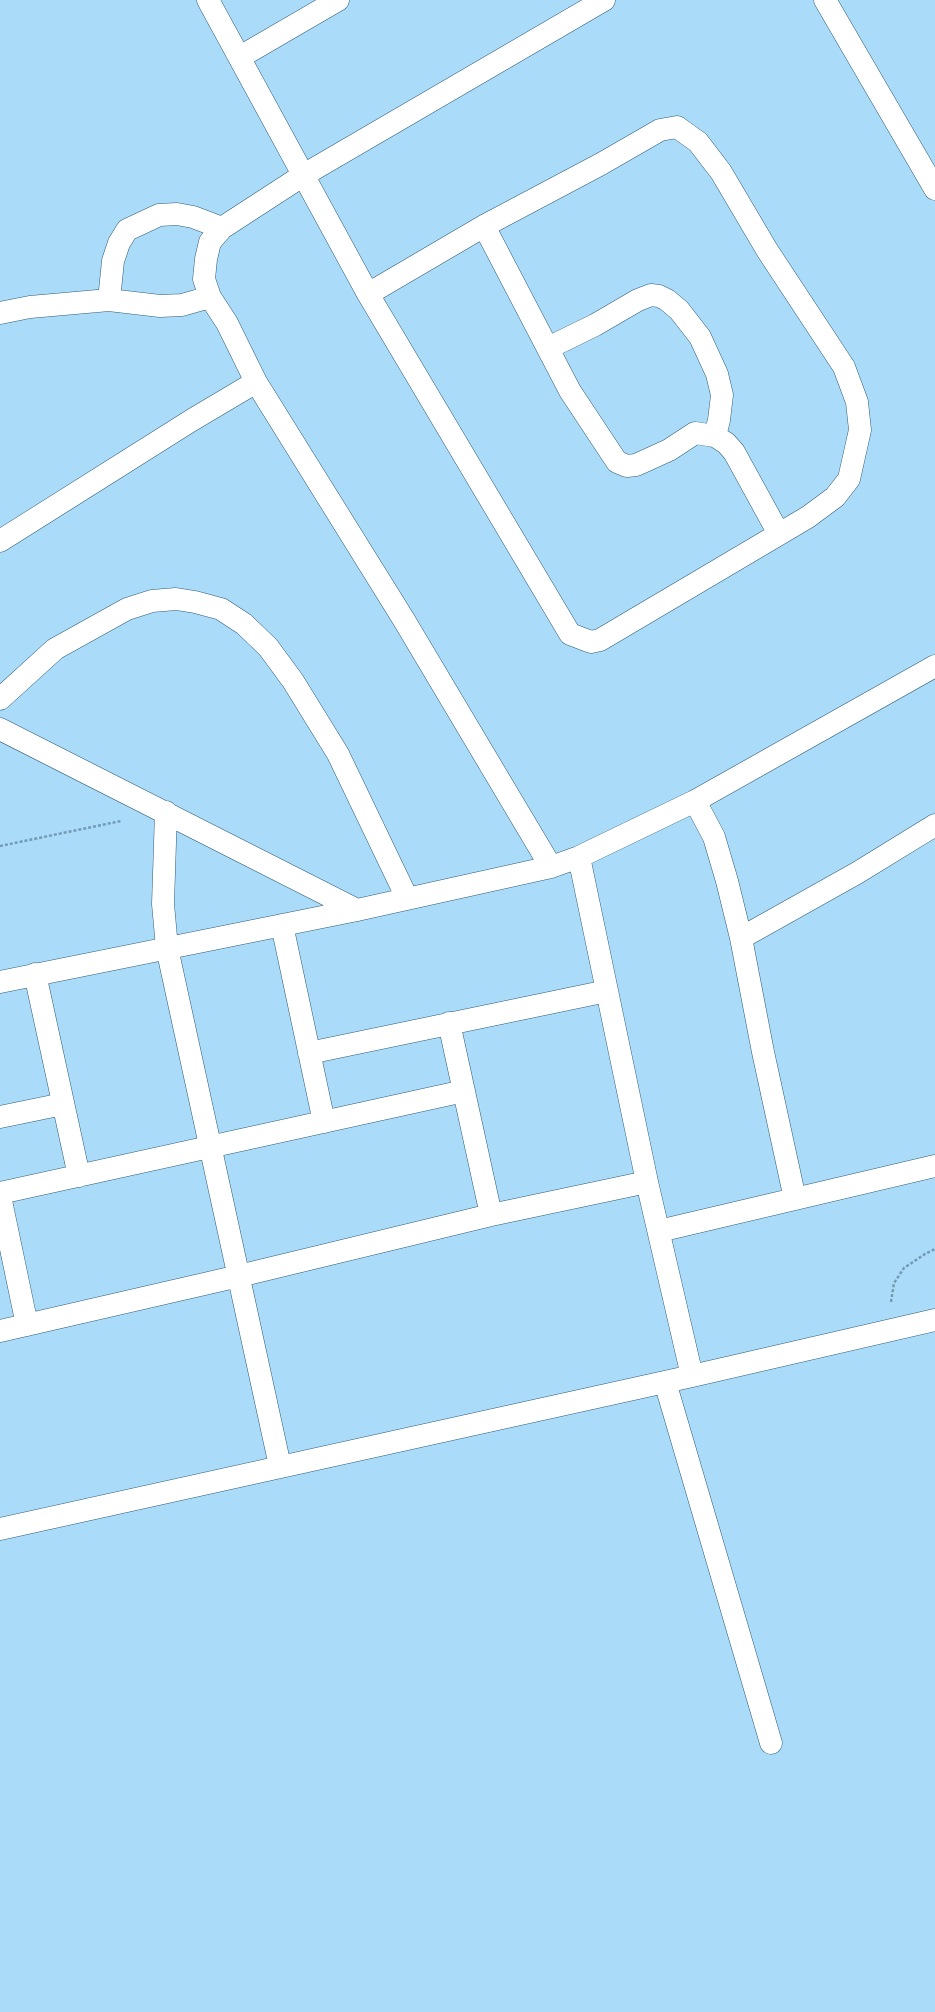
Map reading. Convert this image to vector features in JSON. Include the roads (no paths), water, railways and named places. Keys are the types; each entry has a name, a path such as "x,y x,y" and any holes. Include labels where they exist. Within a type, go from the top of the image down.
{"street":[{"path":"208,0 240,57 302,176 368,294 570,634 591,642 600,640 808,517 835,497 849,479 860,430 857,402 844,367 767,250 721,172 698,142 677,127 660,130 601,164 484,226 368,294"},
{"path":"240,57 338,0"},
{"path":"551,867 404,620 256,382 227,323 210,297 204,279 206,258 210,242 222,228 302,176 604,0"},
{"path":"826,0 935,189"},
{"path":"109,300 113,261 119,243 127,230 159,215 177,214 193,217 222,228"},
{"path":"484,226 570,391 617,462 627,466 636,465 669,450 695,433 715,436 726,443 734,452 779,534"},
{"path":"548,348 595,325 638,300 651,295 659,296 667,300 679,310 700,337 716,374 722,395 719,420 715,436"},
{"path":"0,313 38,306 109,300 160,306 182,305 210,297"},
{"path":"0,541 192,420 256,382"},
{"path":"0,699 55,649 127,610 152,601 176,599 221,609 244,624 268,647 293,681 338,754 407,898"},
{"path":"0,982 357,910 551,867 579,857 695,801 935,666"},
{"path":"0,729 357,910"},
{"path":"695,801 714,837 741,938 763,1052 795,1199"},
{"path":"166,812 163,904 167,948 240,1276 280,1466"},
{"path":"741,938 856,873 935,825"},
{"path":"579,857 647,1182 692,1376"},
{"path":"282,925 324,1122"},
{"path":"35,974 79,1176"},
{"path":"309,1052 607,991"},
{"path":"449,1024 491,1215"},
{"path":"0,1193 464,1091"},
{"path":"0,1117 63,1104"},
{"path":"658,1231 935,1166"},
{"path":"0,1331 240,1276 491,1215 647,1182"},
{"path":"0,1196 27,1325"},
{"path":"0,1528 692,1376 935,1320"},
{"path":"665,1382 771,1743"}]}
